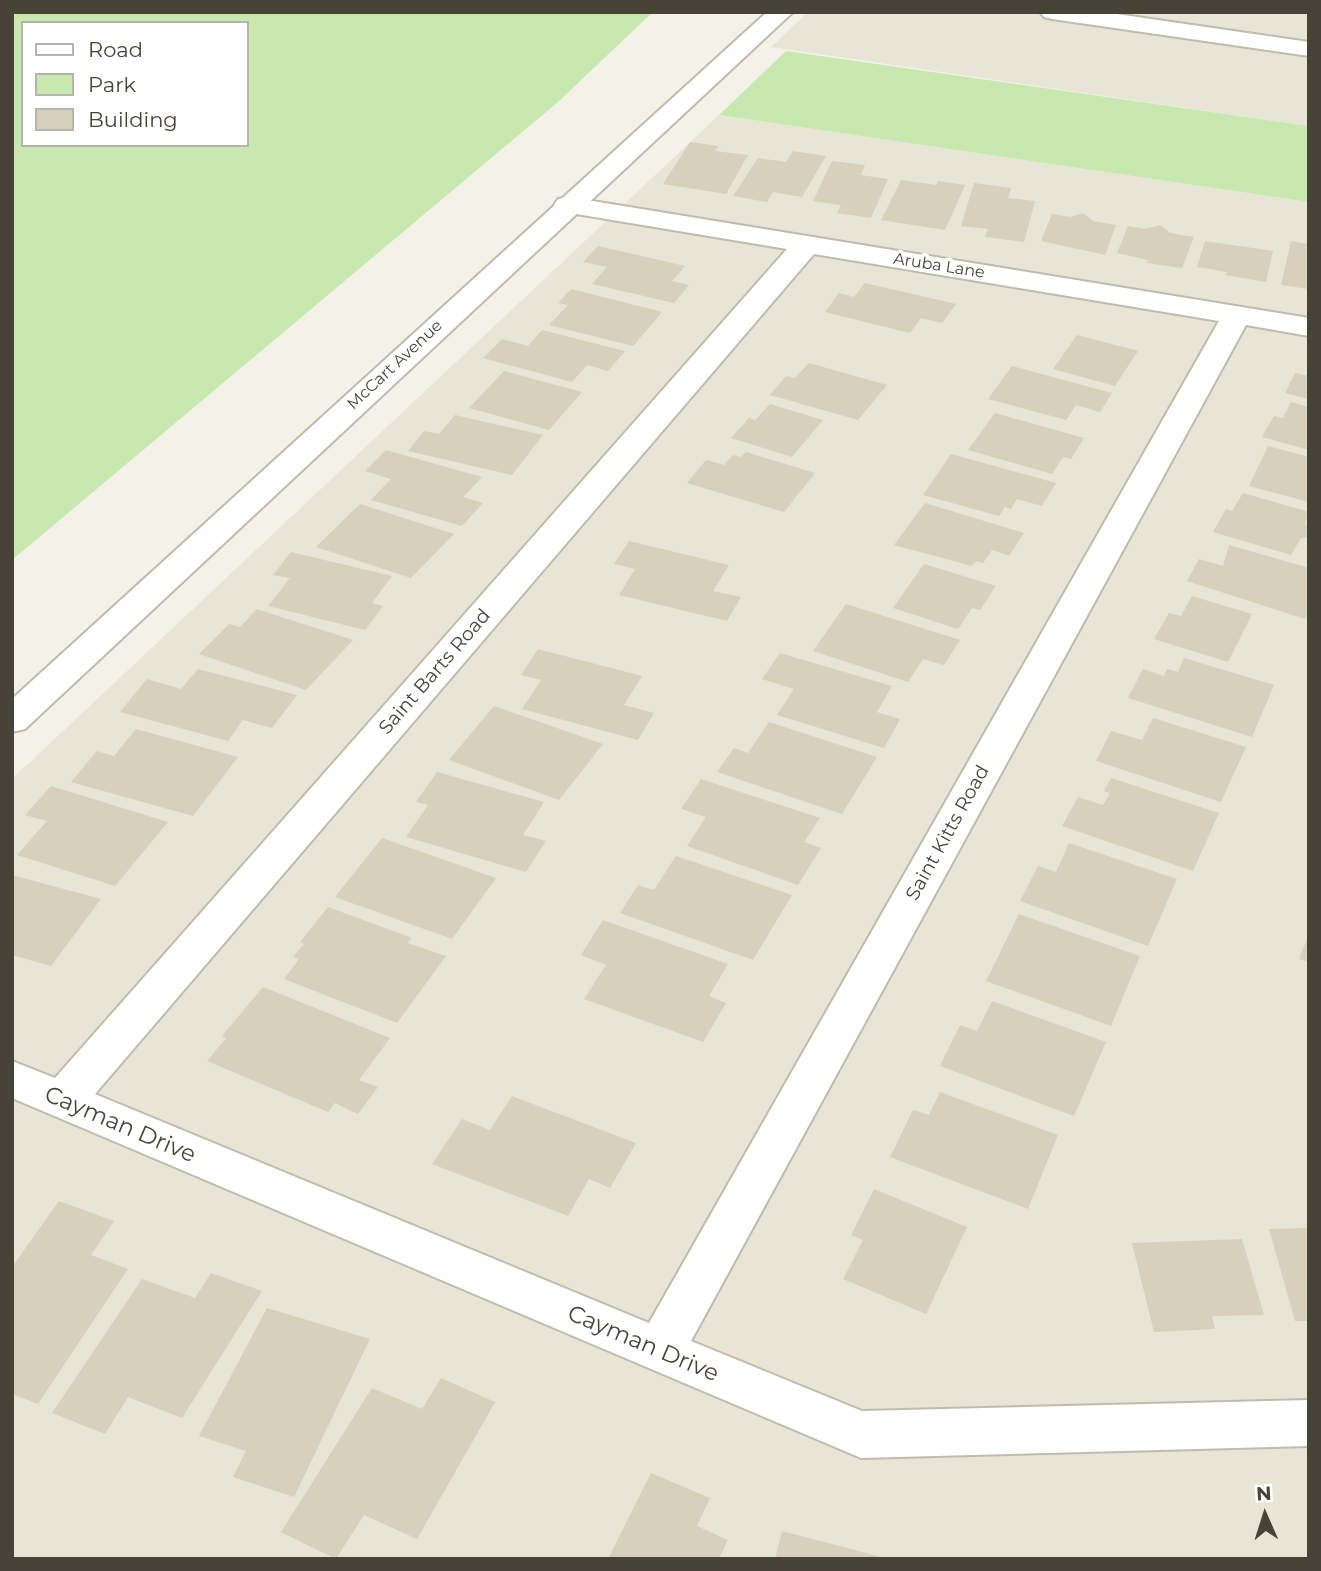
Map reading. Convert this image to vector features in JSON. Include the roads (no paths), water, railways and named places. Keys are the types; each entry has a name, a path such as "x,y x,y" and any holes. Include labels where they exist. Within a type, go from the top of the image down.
{"street":[{"name":"McCart Avenue","path":"12,720 568,205 781,12"},
{"path":"1052,12 1309,49"},
{"name":"Aruba Lane","path":"568,205 1309,327"},
{"name":"Saint Barts Road","path":"63,1100 807,244"},
{"name":"Saint Kitts Road","path":"659,1351 1237,315"},
{"name":"Cayman Drive","path":"12,1079 860,1435 1309,1423"}]}
